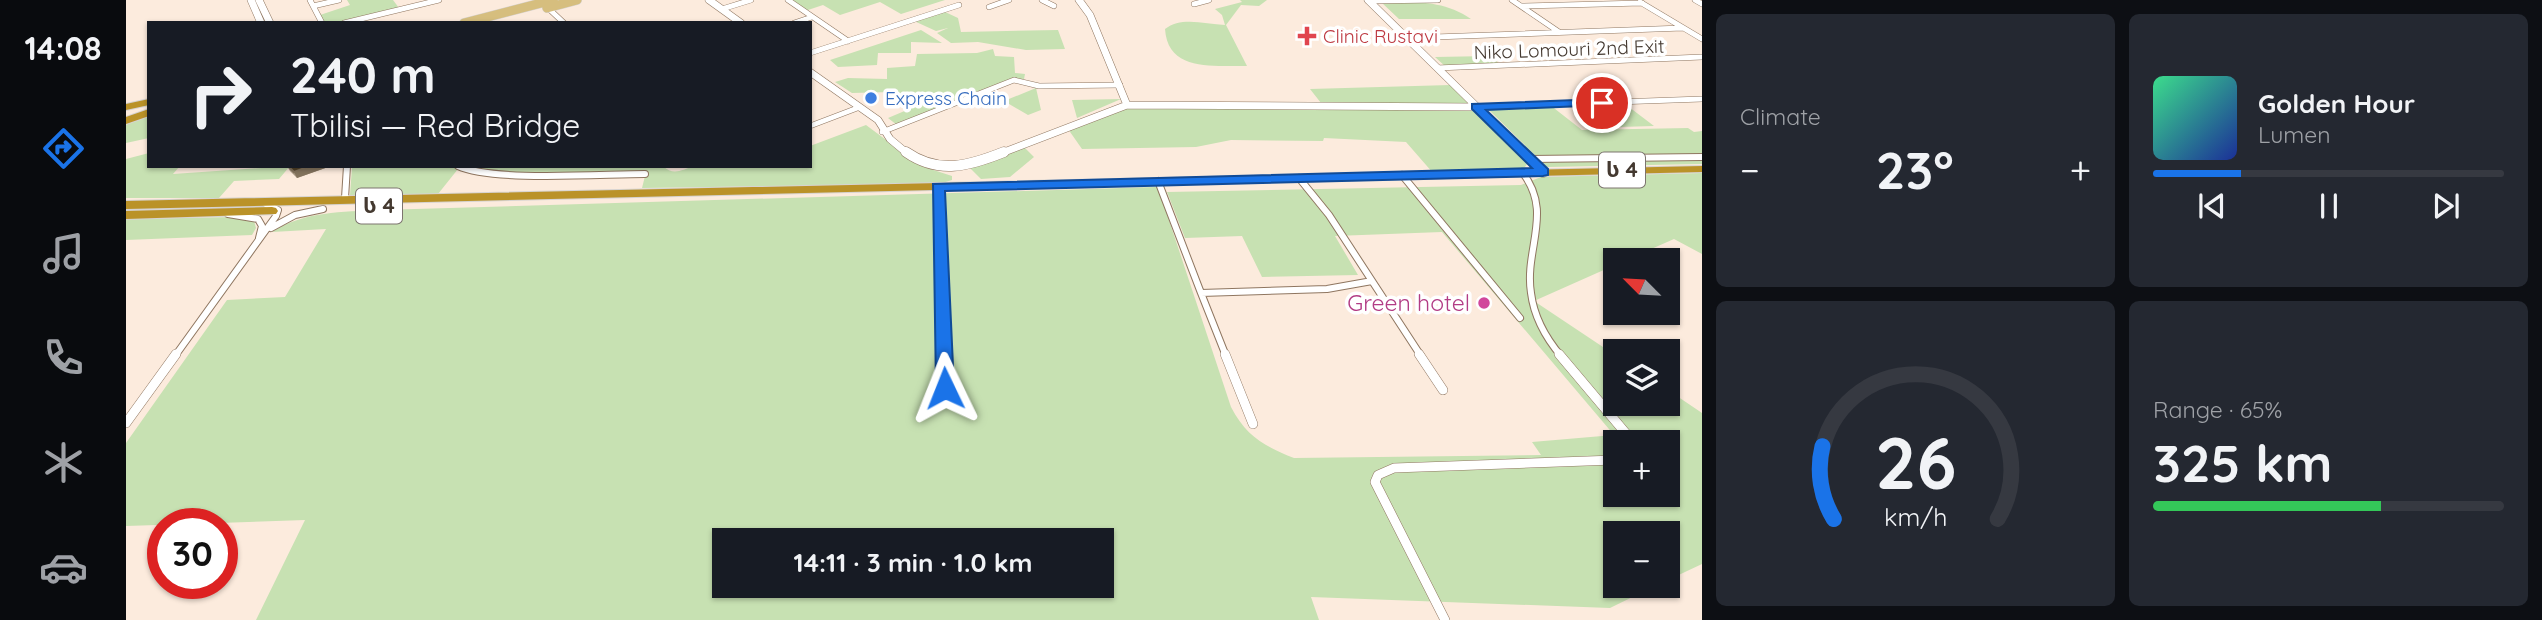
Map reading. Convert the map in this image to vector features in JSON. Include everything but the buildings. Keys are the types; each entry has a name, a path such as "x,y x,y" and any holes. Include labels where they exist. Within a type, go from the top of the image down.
{"highway":[{"path":"126,102 147,102"},
{"path":"126,109 147,103"},
{"path":"126,121 147,112"},
{"name":"ს 4","path":"126,215 345,198 479,198 1702,169"},
{"name":"ს 4","path":"126,202 278,210 479,198"}],"main road":[{"path":"473,21 577,0"},
{"path":"495,21 550,4"}],"street":[{"path":"251,0 260,21"},
{"path":"260,0 269,21"},
{"path":"310,0 321,21"},
{"path":"313,6 339,0"},
{"path":"351,21 402,6 439,0"},
{"path":"709,0 738,21"},
{"path":"722,9 751,0"},
{"path":"788,0 848,41"},
{"path":"812,52 959,5 950,0"},
{"path":"989,7 1009,0"},
{"path":"1042,0 1054,6"},
{"path":"1079,0 1090,15 1127,105"},
{"path":"1194,4 1209,0"},
{"path":"1368,0 1438,0"},
{"path":"1368,0 1543,172"},
{"path":"1512,0 1560,32"},
{"path":"1581,0 1588,5"},
{"path":"1695,0 1702,4"},
{"path":"1522,6 1639,2 1702,38"},
{"path":"550,4 563,21"},
{"path":"800,21 812,17"},
{"path":"1406,38 1684,28"},
{"name":"Niko Lomouri 2nd Exit","path":"1437,68 1702,57"},
{"path":"812,73 878,120 882,132 923,162 948,167 968,166 1127,105 1476,107 1702,99"},
{"path":"882,132 1014,80 1039,86 1120,85"},
{"path":"812,125 860,107"},
{"path":"1530,159 1702,157"},
{"path":"345,198 347,168"},
{"path":"462,168 505,174 645,174"},
{"path":"1522,173 1530,182 1538,201 1530,290 1537,320 1550,343 1623,430"},
{"path":"1402,175 1520,318"},
{"path":"1299,178 1329,215 1443,390"},
{"path":"1158,181 1253,424"},
{"path":"938,187 945,388"},
{"path":"224,208 258,219 262,226 259,239"},
{"path":"267,230 290,217 323,209"},
{"path":"126,423 267,230 278,210"},
{"path":"1201,293 1327,289 1372,281"},
{"path":"1444,620 1375,482 1378,475 1394,468 1603,460"}],"green space":[{"path":"347,0 393,0 399,8 347,21 323,21 320,15 350,5"},
{"path":"790,0 945,0 901,14 880,2 840,15 823,5 805,11"},
{"path":"1240,0 1267,0 1259,6 1241,5 1226,25 1247,66 1195,64 1175,53 1168,43 1165,29 1186,22 1225,25 1222,15 1215,9 1242,2"},
{"path":"1381,2 1440,5 1471,19 1399,19"},
{"path":"943,11 958,18 961,32 1058,30 1065,49 1026,50 978,42 951,43 937,33 948,28 936,31 914,21"},
{"path":"921,30 942,43 911,42 911,53 878,53 877,65 838,67 830,60"},
{"path":"993,49 995,56 1014,57 1015,73 1025,74 1024,79 1014,79 897,125 888,118 914,107 890,92 852,93 835,82 848,78 887,79 887,68 915,66 917,54 977,53"},
{"path":"1490,56 1501,65 1446,67 1435,57"},
{"path":"1450,85 1470,105 1321,103 1310,89"},
{"path":"1036,88 1041,110 1028,115 1004,101"},
{"path":"1121,99 1077,118 1072,100"},
{"path":"1550,105 1582,130 1688,128 1694,132 1702,131 1702,164 1547,167 1487,108"},
{"path":"1136,107 1476,111 1528,163 1522,171 1433,173 1406,142 1324,138 1323,141 1231,140 1196,147 1082,149 1068,129 1114,111"},
{"path":"1592,107 1629,107 1654,126 1619,127"},
{"path":"147,115 147,138 126,143 126,125"},
{"path":"866,125 921,166 952,176 952,180 939,184 642,188 645,176 505,175 458,169 438,194 350,195 352,168 666,168 674,171 688,168 812,168 812,145"},
{"path":"1024,147 1034,157 1010,177 981,179 969,167"},
{"path":"147,154 147,168 178,168 173,174 288,168 279,179 234,181 219,198 126,198 126,159"},
{"path":"1702,173 1702,254 1674,239 1654,248 1603,248 1603,270 1534,301 1603,347 1603,416 1680,416 1680,398 1702,413 1702,564 1680,574 1680,521 1603,521 1603,598 1630,598 1610,608 1311,597 1319,620 256,620 305,520 238,522 238,508 147,508 147,525 126,526 126,443 227,300 285,297 326,229 272,232 297,220 352,211 1158,187 1231,407 1243,426 1257,439 1294,458 1541,455 1532,442 1603,436 1603,507 1680,507 1680,430 1610,430 1442,232 1335,236 1358,275 1262,277 1242,236 1185,238 1167,192 1521,185 1541,177"},
{"path":"236,217 254,221 256,228 252,235 126,240 126,219"}],"place":[{"name":"Clinic Rustavi","path":"1307,36"},
{"name":"Express Chain","path":"871,98"},
{"name":"Green hotel","path":"1484,303"}],"route":[{"path":"945,388 938,187 1543,172 1476,107 1602,103"}]}
